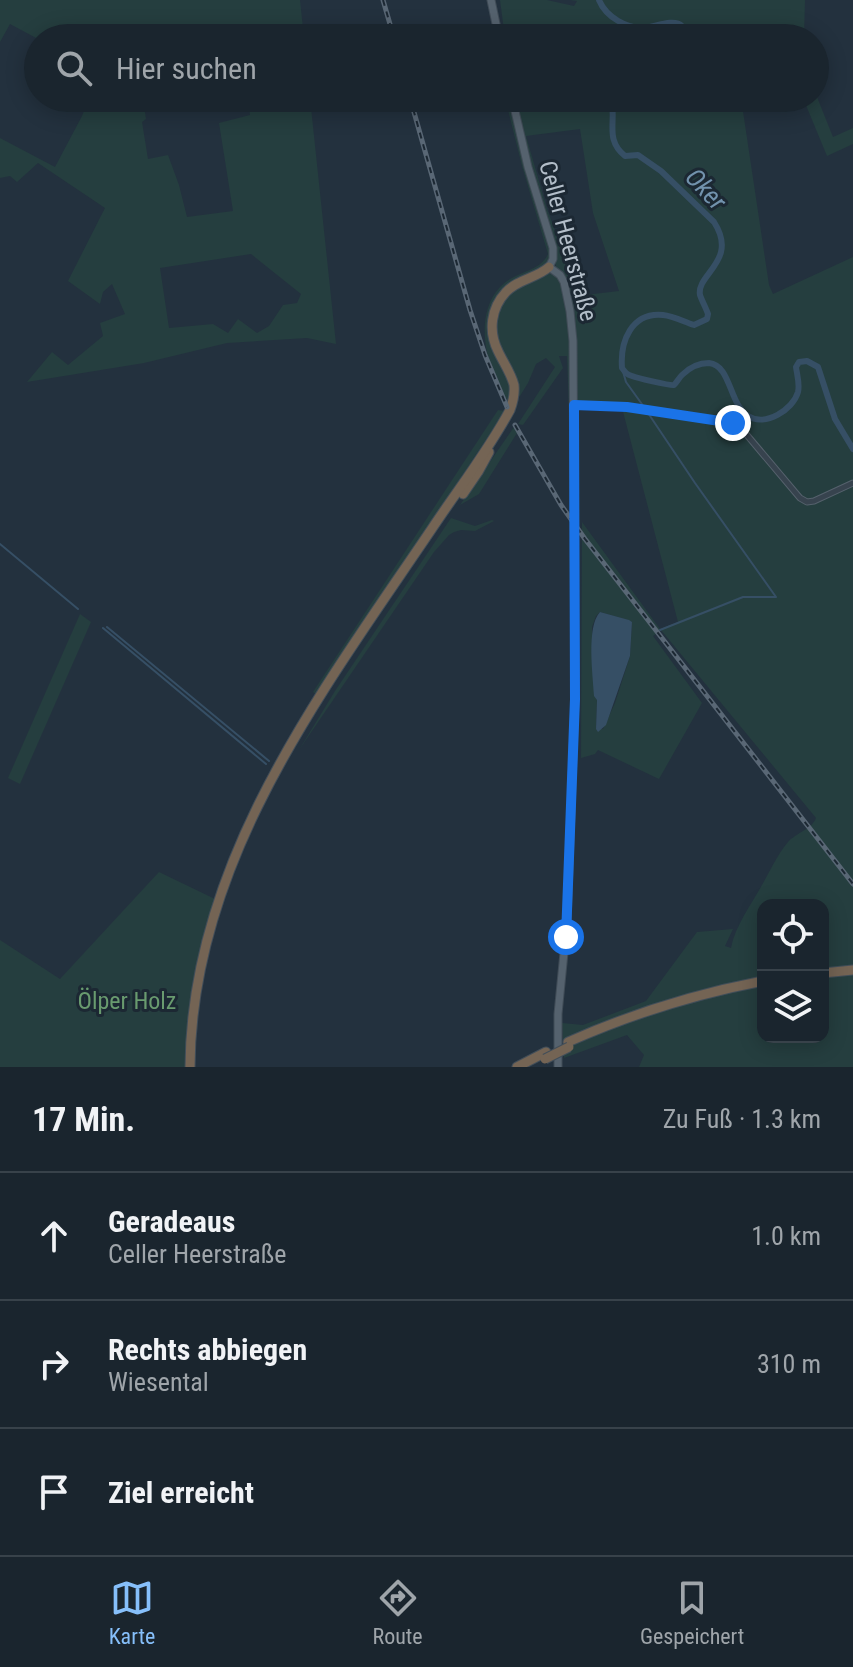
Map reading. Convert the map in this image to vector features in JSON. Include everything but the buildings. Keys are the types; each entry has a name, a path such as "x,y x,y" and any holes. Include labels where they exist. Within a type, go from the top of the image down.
{"highway":[{"path":"193,1067 192,1021 202,958 222,891 249,824 280,764 324,691 510,410 514,393 511,377 494,341 494,315 501,299 513,286 549,267"},
{"path":"193,1067 200,1004 212,943 233,876 259,817 328,695 481,468 498,431"},
{"path":"829,975 853,973"},
{"path":"517,1067 643,1011 757,985"},
{"path":"529,1067 546,1055"}],"main road":[{"path":"491,0 496,24"},
{"name":"Celler Heerstraße","path":"515,112 528,167 553,248 549,267 563,280 572,330 575,699 567,922 558,1014 558,1067"}],"street":[{"path":"574,405 627,407 736,424 800,498 807,502 853,483"}],"green space":[{"path":"0,0 300,0 303,24 24,24 24,32 10,24 0,42"},
{"path":"500,0 547,0 574,6 577,1 570,0 805,0 804,24 503,24"},
{"path":"84,112 145,112 146,119 142,122 148,159 168,155 187,217 233,211 219,123 250,115 250,112 311,112 336,344 307,338 227,343 144,363 27,382 52,352 68,365 103,336 100,323 125,314 112,284 103,292 100,304 68,281 105,208 38,163 17,182 10,176 0,178 0,138 55,167","holes":["251,254 301,294 297,303 283,305 269,326 257,333 238,319 228,333 213,324 169,328 160,268"]},
{"path":"508,112 513,112 550,248 545,265 517,281 491,314 510,381 509,402 493,374 488,357 485,323 488,307 495,293 507,281 536,267 548,254"},
{"path":"517,112 743,112 769,285 773,294 853,257 853,1067 639,1067 644,1055 627,1035 564,1058 562,1023 583,1025 646,1001 697,932 733,929 725,946 731,948 740,924 780,852 816,818 661,630 653,636 702,703 659,779 598,750 581,758 582,522 660,629 678,622 621,404 576,401 574,316 567,281 556,267 555,245 535,183","holes":["580,129 593,213 619,291 576,296 526,136","600,612 632,622 630,656 603,729 596,729 592,627"]},
{"path":"809,112 823,112 833,137 853,128 853,144 827,156"},
{"path":"549,273 559,277 567,307 571,342 571,409 567,356 559,356 563,368 523,425 518,424 555,367 546,358 536,364 528,383 518,395 494,335 499,307 511,290"},
{"path":"498,410 505,411 317,695 313,692"},
{"path":"514,427 517,433 479,494 460,505"},
{"path":"451,518 475,526 494,521 475,531 454,532 434,552 299,750 335,691"},
{"path":"80,614 91,622 20,784 8,778"},
{"name":"Ölper Holz","path":"159,872 215,899 195,982 186,1067 0,1067 0,940 60,979"}],"water":[{"path":"600,612 632,622 630,656 606,725 598,732 591,652 593,628"}],"waterway":[{"name":"Oker","path":"599,0 612,17 624,24"},
{"name":"Oker","path":"664,24 679,24"},
{"name":"Oker","path":"612,112 613,136 619,150 625,156 638,155 661,171 714,222 722,247 720,257 700,287 707,319 694,325 663,315 643,318 635,324 626,339 622,368 632,376 674,385 694,366 716,365 722,370 742,410 748,416 762,419 778,415 795,399 799,389 796,367 799,362 807,361 818,367 835,419 853,449"},
{"path":"622,368 626,382 644,407"},
{"path":"648,413 776,597 743,597 660,630"},
{"path":"0,544 78,609"},
{"path":"107,627 269,761"},
{"path":"103,628 266,764"}],"railway":[{"path":"383,0 390,24"},
{"path":"414,112 470,310 507,407"},
{"path":"515,425 561,505 585,539 853,884"}],"route":[{"path":"566,937 575,699 574,405 627,407 733,423"}]}
